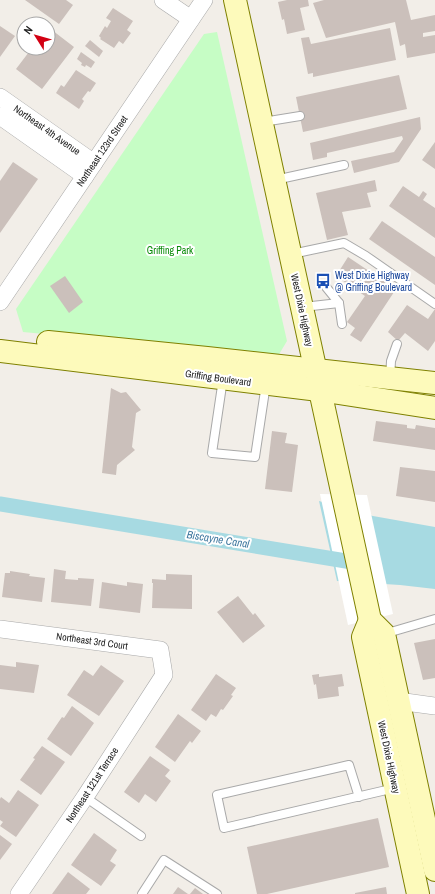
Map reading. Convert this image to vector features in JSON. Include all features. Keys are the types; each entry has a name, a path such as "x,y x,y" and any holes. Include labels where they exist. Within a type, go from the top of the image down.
{"main road":[{"name":"West Dixie Highway","path":"235,0 343,494 377,627 398,701 435,870"},
{"name":"Griffing Boulevard","path":"0,337 208,358 317,380 435,408"},
{"name":"Griffing Boulevard","path":"0,351 266,384 317,380 390,378 435,383"},
{"name":"West Dixie Highway","path":"377,627 363,637 418,894"}],"street":[{"path":"163,0 185,11"},
{"name":"Northeast 123rd Street","path":"0,302 90,169 185,11 204,0"},
{"name":"Northeast 4th Avenue","path":"0,97 90,169"},
{"name":"Northeast 4th Avenue","path":"0,116 90,169"},
{"name":"Northeast 3rd Court","path":"0,629 160,650 164,675"},
{"name":"Northeast 121st Terrace","path":"19,894 85,797 164,675"},
{"path":"398,701 435,706"}],"lane":[{"path":"262,122 300,116"},
{"path":"275,180 344,165"},
{"path":"291,254 344,243 366,256 435,304"},
{"path":"326,287 338,303 342,324"},
{"path":"302,308 338,303"},
{"path":"390,378 391,361 397,344"},
{"path":"223,378 212,453 255,457 266,384"},
{"path":"377,627 435,619"},
{"path":"359,797 349,765 218,795 224,828 359,797 396,788"},
{"path":"85,797 141,836"},
{"path":"142,894 164,860 217,894"}],"green space":[{"name":"Griffing Park","path":"217,32 287,341 278,356 23,332 16,309 204,34"}],"water":[{"path":"319,501 373,516 435,527 435,589 337,581"}],"pier":[{"path":"320,494 367,495 393,614 348,625"}],"building":[{"path":"25,0 66,0 73,5 59,24 56,22 56,16 48,16"},
{"path":"287,0 308,0 309,6 300,8 305,30 287,34 278,2"},
{"path":"324,0 406,0 411,20 435,15 435,31 423,33 423,37 435,35 435,53 407,58 405,44 400,46 395,22 326,38 313,3"},
{"path":"113,8 133,21 127,30 131,33 123,44 119,41 114,48 100,39 101,38 99,36 105,26 107,28 111,21 106,18"},
{"path":"0,26 15,36 0,57"},
{"path":"390,28 396,60 313,77 313,73 308,74 301,38 309,37 311,44"},
{"path":"56,33 74,47 42,89 16,69 26,56 56,56"},
{"path":"90,40 103,51 99,57 85,46"},
{"path":"81,52 95,62 91,68 86,65 85,67 81,65 82,63 77,59"},
{"path":"76,70 96,83 90,92 88,91 82,99 84,101 79,109 56,93 61,85 64,87"},
{"path":"399,75 407,109 303,132 296,97"},
{"path":"420,117 421,129 399,162 354,173 351,161 394,152 403,139 402,136 327,153 327,157 313,160 310,143"},
{"path":"435,142 435,169 422,160"},
{"path":"13,162 38,179 0,233 0,181"},
{"path":"375,180 377,191 367,193 371,207 342,212 348,235 327,240 316,193"},
{"path":"403,186 419,197 423,191 427,194 423,200 435,208 435,238 389,206"},
{"path":"382,221 435,257 435,285 369,239"},
{"path":"348,257 396,289 361,342 350,335 355,328 347,322 365,296 336,276"},
{"path":"65,276 83,302 69,313 50,286"},
{"path":"407,305 428,319 435,309 435,341 428,351 405,333 398,341 388,332"},
{"path":"111,388 121,393 126,392 141,410 136,413 132,447 135,450 117,465 116,475 102,473"},
{"path":"376,421 407,425 407,428 415,429 416,425 435,428 435,450 373,441"},
{"path":"272,431 287,433 285,443 298,445 292,492 265,489"},
{"path":"400,467 435,471 435,502 396,496"},
{"path":"54,569 66,571 65,579 94,579 91,606 51,602"},
{"path":"10,571 45,578 42,602 2,597 5,573 10,573"},
{"path":"166,574 192,575 192,609 152,608 152,579 166,580"},
{"path":"102,582 127,586 127,582 143,584 140,613 99,608"},
{"path":"238,596 253,615 255,613 265,626 243,643 217,612"},
{"path":"435,639 435,678 423,680 414,643"},
{"path":"16,662 39,665 34,693 0,689 0,665 16,667"},
{"path":"101,665 124,681 99,716 67,695 84,670 93,676"},
{"path":"216,674 236,688 231,695 233,696 223,710 221,709 216,717 211,714 206,721 191,710"},
{"path":"319,674 319,677 342,674 344,686 338,687 339,696 318,699 316,684 314,685 312,675"},
{"path":"72,706 94,723 71,756 47,739 62,717 64,718"},
{"path":"178,714 201,731 192,743 190,741 175,762 155,747"},
{"path":"42,746 65,762 41,795 20,780"},
{"path":"150,756 170,770 165,776 171,781 156,802 145,794 139,803 124,792"},
{"path":"18,790 39,805 16,837 0,826 3,822 0,820 0,799 1,797 9,803"},
{"path":"378,818 389,867 267,894 257,894 247,847"},
{"path":"94,833 117,850 110,861 116,865 101,886 71,865"},
{"path":"0,835 12,844 0,860"},
{"path":"68,872 90,889 86,894 52,894"},
{"path":"178,887 188,894 173,894"},
{"path":"386,887 387,894 355,894 355,893"},
{"path":"195,888 203,894 190,894"}],"waterway":[{"name":"Biscayne Canal","path":"0,504 352,562"}],"place":[{"name":"West Dixie Highway @ Griffing Boulevard","path":"323,281"}]}
